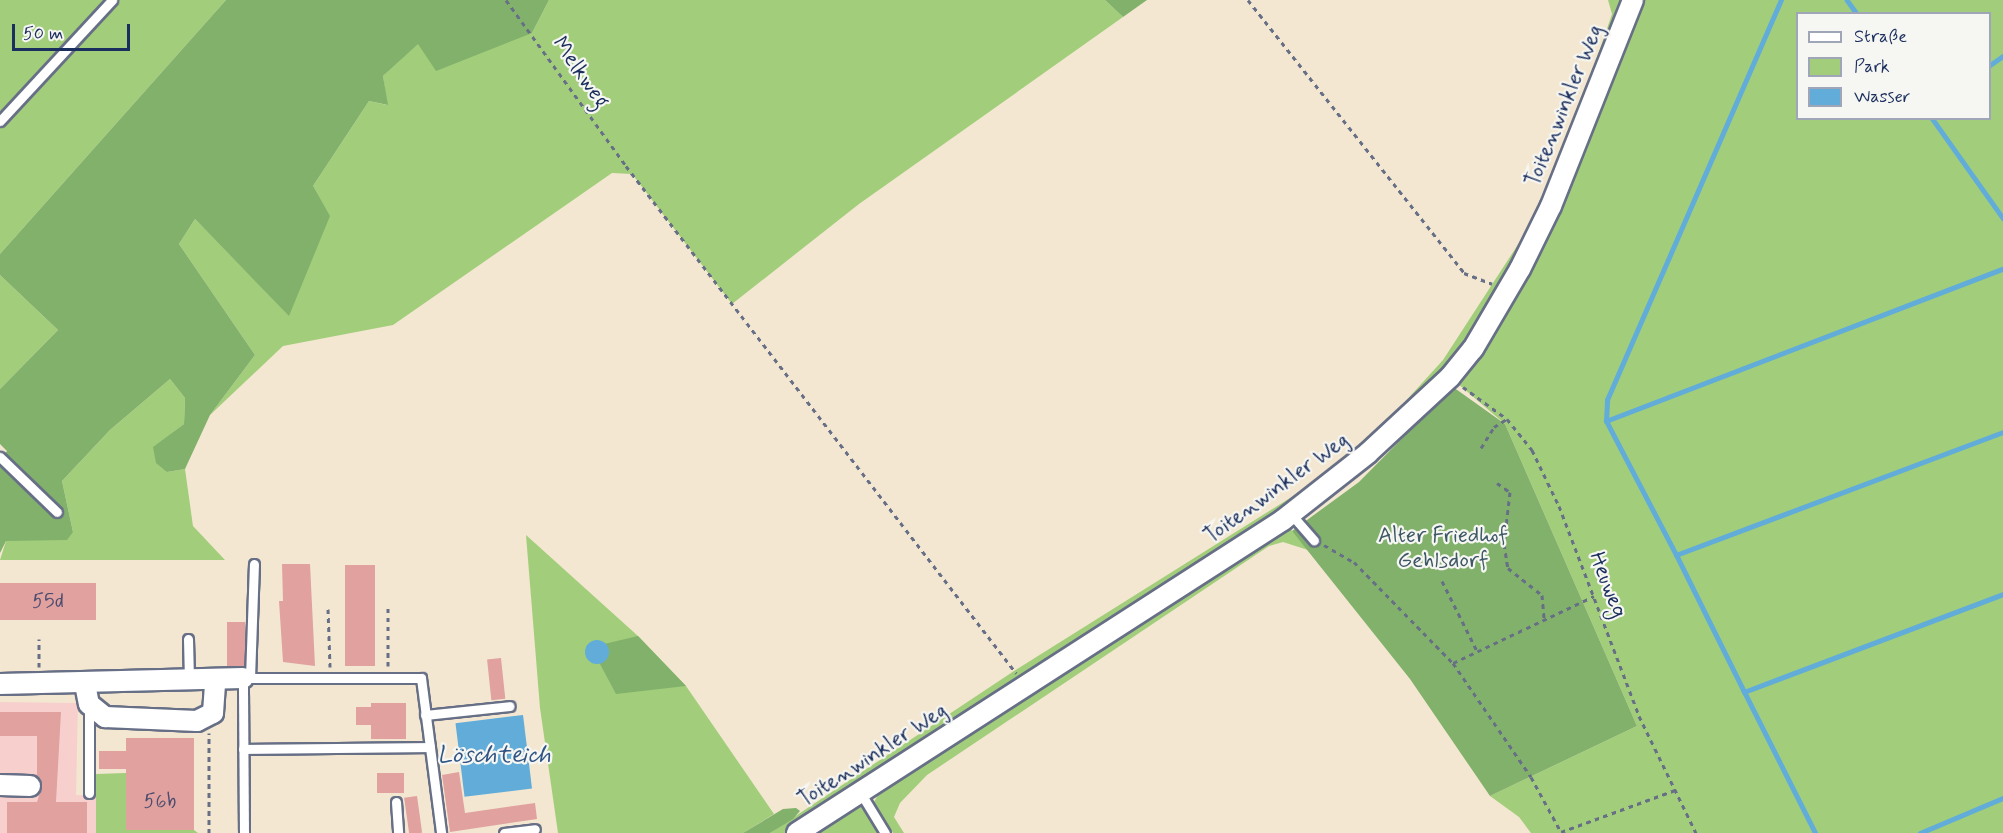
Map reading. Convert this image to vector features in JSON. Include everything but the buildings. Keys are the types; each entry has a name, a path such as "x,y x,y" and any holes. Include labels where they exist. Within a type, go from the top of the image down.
{"street":[{"name":"Toitenwinkler Weg","path":"797,833 1291,514 1368,453 1450,377 1473,349 1508,290 1551,206 1634,0"},
{"path":"0,684 189,682 247,678"},
{"path":"85,684 89,704 97,714 112,719 209,718 213,714 215,681"},
{"path":"0,785 30,786"}],"lane":[{"path":"0,122 112,0"},
{"path":"0,457 57,512"},
{"path":"1291,514 1314,540"},
{"path":"244,833 243,749 254,564"},
{"path":"188,639 189,682"},
{"path":"247,678 420,678 441,833"},
{"path":"89,704 89,793"},
{"path":"425,716 510,706"},
{"path":"243,749 429,747"},
{"path":"860,792 885,833"},
{"path":"396,802 398,833"},
{"path":"504,833 535,829"}],"path":[{"name":"Melkweg","path":"507,0 626,166 1026,686"},
{"path":"1248,0 1464,273 1508,290"},
{"name":"Heuweg","path":"1450,377 1507,419 1532,450 1559,506 1639,716 1696,833"},
{"path":"1481,448 1494,427 1507,419"},
{"path":"1497,483 1510,492 1504,544 1508,568 1542,595 1544,620"},
{"path":"1314,540 1354,562 1453,663 1531,777 1561,832 1675,790"},
{"path":"1442,581 1477,651"},
{"path":"1453,663 1594,596"},
{"path":"388,608 388,678"},
{"path":"328,609 330,678"},
{"path":"39,639 39,684"},
{"path":"209,718 209,833"}],"shaded area":[{"path":"0,702 78,703 76,795 96,796 96,833 0,833"}],"green space":[{"path":"0,0 226,0 0,254"},
{"path":"226,0 549,0 532,33 436,71 418,44 383,76 388,105 369,101 313,186 330,216 289,316 195,219 179,244 255,355 210,415 185,469 167,472 156,463 153,447 184,424 185,398 170,379 110,430 62,481 73,532 67,540 6,541 0,553 0,459 7,451 0,444 0,389 58,330 0,275 0,254"},
{"path":"549,0 1105,0 1123,17 859,204 732,304 632,174 612,173 393,325 283,346 210,415 255,355 179,244 195,219 289,315 313,186 369,101 387,105 383,76 418,43 532,33"},
{"path":"1105,0 1147,0 1123,17"},
{"path":"1608,0 2003,0 2003,833 1531,833 1519,817 1490,796 1637,726 1505,424 1450,377 1283,520 1308,550 1283,542 1269,546 927,775 900,803 894,817 904,833 893,833 874,802 881,790 1036,691 797,833 770,833 1014,671 1298,493 1354,450 1403,404 1443,360 1530,226 1577,116 1612,14"},
{"path":"0,275 58,330 0,389"},
{"path":"170,379 185,398 184,424 154,447 167,472 185,469 193,526 225,560 0,560 6,541 73,532 62,481 110,430"},
{"name":"Alter Friedhof Gehlsdorf","path":"1453,387 1505,424 1637,726 1490,796 1410,679 1292,531 1359,482"},
{"path":"526,535 638,636 686,686 774,814 743,833 558,833 540,708"},
{"path":"638,636 686,686 616,694 600,664 609,652 604,644"},
{"path":"126,773 126,829 194,830 198,833 96,833 96,774"},
{"path":"861,804 879,833 817,833"},
{"path":"796,808 800,811 793,819 770,833 743,833 783,809"}],"water":[{"path":"597,640 605,644 609,652 605,660 597,664 589,660 585,652 589,644"},
{"name":"Löschteich","path":"523,715 532,788 465,797 456,723"}],"waterway":[{"path":"1606,421 1607,400 1781,0"},
{"path":"1847,0 1856,12"},
{"path":"1991,64 2003,56"},
{"path":"1933,120 2003,218"},
{"path":"1676,555 1606,421 2002,269"},
{"path":"1744,692 1676,555 2003,432"},
{"path":"1815,833 1744,692 2003,594"},
{"path":"1920,833 2003,798"}]}
